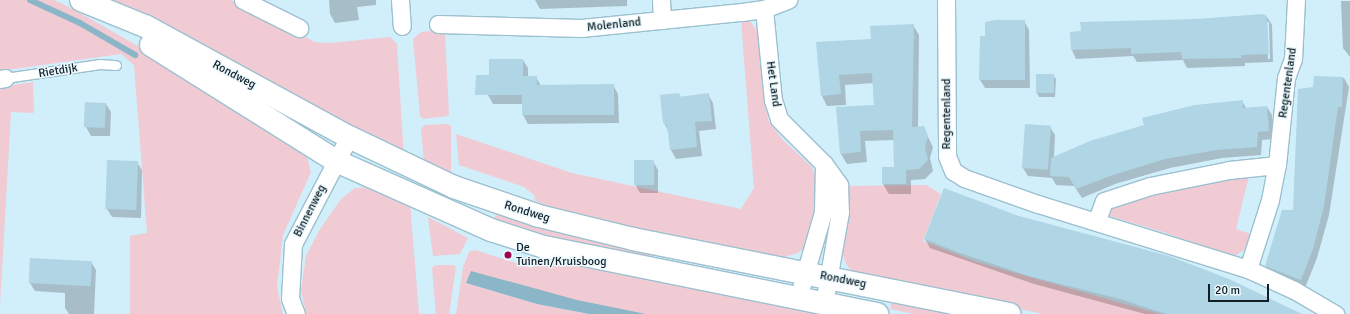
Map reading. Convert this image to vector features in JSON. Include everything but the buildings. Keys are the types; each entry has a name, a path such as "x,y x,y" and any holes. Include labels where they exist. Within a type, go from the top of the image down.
{"main road":[{"name":"Rondweg","path":"81,0 147,27 349,137 454,187 538,216 633,240 805,272 1010,314"},
{"name":"Rondweg","path":"81,0 336,160 465,219 544,247 877,314"}],"street":[{"path":"243,0 299,28"},
{"path":"400,0 402,26"},
{"path":"661,0 662,20"},
{"name":"Molenland","path":"438,24 581,28 764,9 788,0"},
{"name":"Regentenland","path":"946,0 947,156 953,171 964,178 1038,204 1097,220 1248,269 1294,290 1335,314"},
{"name":"Regentenland","path":"1248,269 1270,200 1278,165 1286,78 1293,59 1296,0"},
{"name":"Het Land","path":"764,9 773,100 779,119 824,164 839,185 840,212 824,304"},
{"name":"Binnenweg","path":"296,314 290,298 293,244 349,137"},
{"path":"798,298 823,212 824,164"},
{"path":"1097,220 1104,201 1150,186 1229,170 1278,165"}],"lane":[{"name":"Rietdijk","path":"3,79 100,64 116,64"}],"shaded area":[{"path":"0,0 54,0 71,8 184,72 306,153 311,172 283,235 277,287 283,314 130,314 130,236 147,233 134,65 121,54 0,71"},
{"path":"104,0 231,0 315,42 330,43 390,37 397,44 404,159"},
{"path":"741,20 751,22 759,34 764,100 769,122 783,140 812,167 818,185 817,207 805,247 798,253 778,259 585,222 534,200 535,196 524,187 459,165 456,134 572,173 741,209 754,188"},
{"path":"442,30 445,34 449,114 448,116 423,119 420,116 413,39 421,32"},
{"path":"33,82 34,113 11,112 0,306 0,87"},
{"path":"448,124 451,126 451,172 424,164 421,129 424,125"},
{"path":"1250,172 1236,229 1251,234 1244,250 1236,255 1225,254 1163,232 1106,215 1111,202"},
{"path":"926,185 941,194 923,241 977,262 1160,314 1043,314 854,274 846,264 842,252 847,186"},
{"path":"375,187 410,203 419,314 306,314 301,290 306,256 320,229 341,199 355,188"},
{"path":"498,208 653,248 650,263 492,225"},
{"path":"428,217 468,238 460,254 433,256"},
{"path":"475,250 532,268 535,260 633,270 856,314 646,314 466,283 537,304 589,314 456,314 463,267 469,252"},
{"path":"435,265 453,265 456,267 449,314 436,314 432,268"},
{"path":"893,295 991,314 914,314 890,309"}],"water":[{"path":"471,271 577,300 646,314 589,314 537,304 466,283"}],"waterway":[{"path":"30,0 80,23 135,55"}],"place":[{"name":"De Tuinen/Kruisboog","path":"508,255"}]}
